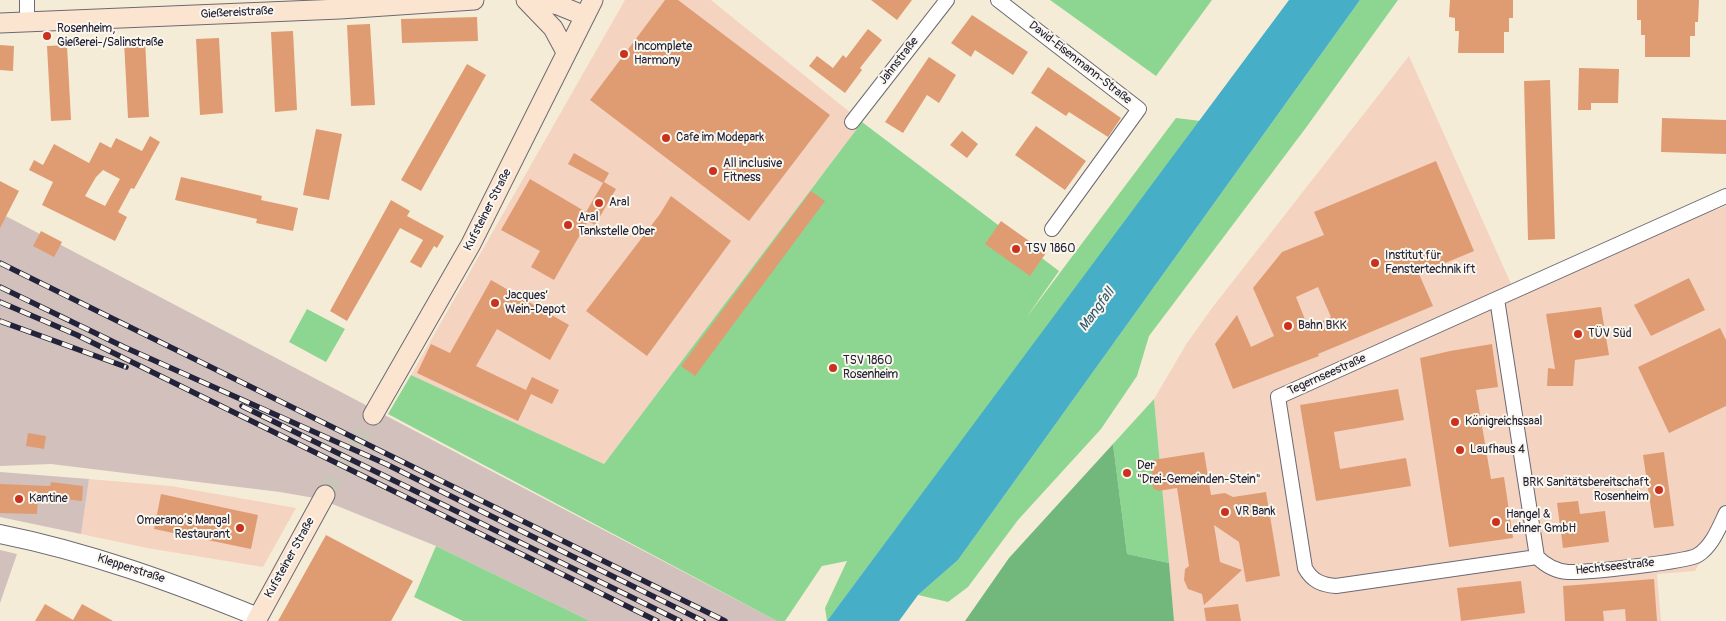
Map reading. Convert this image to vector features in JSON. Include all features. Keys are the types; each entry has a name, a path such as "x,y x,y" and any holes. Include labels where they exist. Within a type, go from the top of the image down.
{"main road":[{"name":"Gießereistraße","path":"0,23 330,9 474,0"},
{"path":"526,0 554,28 566,52"},
{"path":"534,0 589,8"},
{"name":"Kufsteiner Straße","path":"373,415 471,244 589,8"},
{"name":"Kufsteiner Straße","path":"260,620 324,494"}],"street":[{"path":"27,0 27,22"},
{"name":"Jahnstraße","path":"852,122 947,0"},
{"name":"David-Eisenmann-Straße","path":"998,0 1139,109 1052,229"},
{"name":"Tegernseestraße","path":"1537,557 1328,585 1310,577 1305,568 1278,397 1726,196"},
{"path":"1497,298 1537,557"},
{"name":"Hechtseestraße","path":"1537,557 1551,568 1569,572 1684,559 1698,555 1707,547 1726,514"},
{"name":"Klepperstraße","path":"0,534 53,544 140,571 260,620"},
{"path":"213,600 225,621"}],"shaded area":[{"path":"625,0 711,0 862,122 604,464 411,375"},
{"path":"1409,56 1512,286 1726,206 1726,517 1695,571 1657,574 1661,621 1174,621 1154,399 1187,343 1212,308"},
{"path":"0,213 777,621 590,621 436,546 320,499 280,492 51,464 0,466"},
{"path":"0,472 89,479 81,534 0,517"},
{"path":"89,479 171,486 296,508 263,567 147,548 81,534"},
{"path":"0,550 17,554 0,603"}],"green space":[{"path":"1050,0 1212,0 1156,76"},
{"path":"1360,0 1398,0 1305,129 1149,336 1137,376 1101,429 1018,520 968,587 948,602 918,595 958,560"},
{"name":"TSV 1860 Rosenheim","path":"1176,118 1201,121 827,621 825,608 847,561 822,566 785,621 777,621 388,414 411,375 604,464 862,122 1059,271 1026,318"},
{"path":"307,309 345,329 326,362 289,342"},
{"path":"1154,399 1169,563 1127,554 1113,444"},
{"path":"1113,444 1127,554 1169,563 1174,621 965,621 1009,558"},
{"path":"436,546 590,621 463,621 414,597"}],"water":[{"name":"Mangfall","path":"1289,0 1360,0 958,560 918,595 899,621 827,621"}],"building":[{"path":"665,0 678,0 830,115 749,221 590,100"},
{"path":"871,0 912,0 897,20"},
{"path":"1450,0 1513,0 1513,18 1509,18 1509,32 1504,32 1504,53 1458,53 1459,31 1455,31 1455,18 1449,17"},
{"path":"1637,0 1699,0 1698,22 1695,22 1695,36 1690,36 1690,57 1645,57 1645,35 1641,35 1641,20 1637,20"},
{"path":"972,15 1028,52 1013,75 975,50 971,57 951,43"},
{"path":"477,17 478,41 402,43 401,19"},
{"path":"370,24 375,105 351,106 347,25"},
{"path":"868,29 882,40 860,68 862,70 845,93 809,66 817,56 833,68 843,55 846,58"},
{"path":"293,31 297,110 275,112 271,32"},
{"path":"219,38 223,113 200,115 196,39"},
{"path":"145,40 149,117 128,118 124,41"},
{"path":"0,45 14,46 13,71 0,70"},
{"path":"67,45 71,120 51,121 47,46"},
{"path":"929,57 956,75 939,103 927,95 903,133 885,122"},
{"path":"467,64 486,75 421,191 401,180"},
{"path":"1048,67 1121,118 1108,137 1069,112 1066,116 1031,93"},
{"path":"1579,68 1619,69 1618,103 1591,103 1591,110 1578,110"},
{"path":"1550,80 1555,239 1528,240 1524,81"},
{"path":"1662,118 1726,120 1726,154 1661,152"},
{"path":"1036,126 1086,161 1065,190 1015,155"},
{"path":"316,129 342,134 329,200 303,195"},
{"path":"962,131 978,144 967,158 950,145"},
{"path":"150,136 160,142 134,189 131,188 118,212 127,217 115,241 42,205 53,182 29,170 34,160 43,165 54,144 89,163 100,142 111,148 116,138 142,151","holes":["103,170 120,179 105,206 85,196 96,177"]},
{"path":"574,153 609,173 604,182 616,189 595,225 588,221 554,280 531,267 540,251 501,230 530,179 586,212 603,183 568,164"},
{"name":"Institut für Fenstertechnik ift","path":"1436,161 1474,251 1419,274 1433,306 1318,354 1319,356 1233,389 1215,344 1237,315 1251,347 1274,336 1253,288 1282,252 1324,235 1314,212","holes":["1318,287 1331,317 1308,327 1296,297"]},
{"path":"181,177 262,196 261,200 298,208 293,231 256,223 257,219 175,200"},
{"path":"0,181 19,191 0,228"},
{"path":"811,191 825,201 695,376 681,366"},
{"path":"671,196 731,241 647,356 586,311 660,214"},
{"path":"391,200 410,211 407,216 444,236 437,248 434,246 421,268 410,262 423,240 400,228 347,321 330,311"},
{"name":"TSV 1860","path":"1001,221 1046,253 1030,276 985,244"},
{"path":"41,231 62,242 54,257 33,246"},
{"path":"1689,278 1705,310 1651,336 1634,305"},
{"path":"491,280 569,325 550,360 497,329 476,366 526,390 532,377 559,390 552,404 531,394 518,421 417,373 431,344 450,353"},
{"name":"TÜV Süd","path":"1601,307 1609,355 1575,360 1573,386 1547,386 1548,368 1555,369 1546,314"},
{"path":"1720,328 1726,340 1726,406 1669,433 1638,367"},
{"path":"1492,344 1498,387 1476,390 1491,479 1504,477 1513,538 1449,547 1420,358"},
{"path":"1398,389 1404,420 1334,432 1340,469 1406,458 1411,486 1316,501 1300,405"},
{"path":"28,433 46,436 44,449 26,446"},
{"name":"VR Bank","path":"1204,452 1211,495 1225,493 1233,497 1266,492 1280,576 1246,582 1239,542 1214,525 1220,562 1242,570 1204,605 1202,594 1188,589 1184,580 1185,569 1189,566 1177,488 1158,491 1153,488 1151,465 1153,460"},
{"name":"BRK Sanitätsbereitschaft Rosenheim","path":"1664,452 1674,526 1654,528 1643,455"},
{"name":"Kantine","path":"51,482 83,486 82,501 38,496 37,514 0,513 0,484 50,486"},
{"path":"161,494 258,515 251,549 154,529"},
{"path":"1578,501 1580,514 1605,511 1609,542 1563,548 1557,503"},
{"path":"326,535 413,581 391,621 278,621"},
{"path":"1654,579 1657,621 1626,621 1625,609 1603,611 1604,621 1565,621 1563,586"},
{"path":"1521,581 1525,613 1461,621 1457,588"},
{"path":"45,604 73,620 82,604 113,621 35,621"},
{"path":"1238,604 1241,621 1206,621 1204,608"}],"tunnel":[{"path":"325,495 373,415"}],"railway":[{"path":"0,263 725,621"},
{"path":"0,287 124,347 386,464 703,621"},
{"path":"0,302 77,335 657,621"},
{"path":"0,321 126,367"},
{"path":"242,406 680,621"}],"place":[{"name":"Rosenheim, Gießerei-/Salinstraße","path":"47,36"},
{"name":"Incomplete Harmony","path":"624,54"},
{"name":"Cafe im Modepark","path":"666,138"},
{"name":"All inclusive Fitness","path":"713,171"},
{"name":"Aral","path":"599,203"},
{"name":"Aral Tankstelle Ober","path":"568,225"},
{"name":"TSV 1860","path":"1016,249"},
{"name":"Institut für Fenstertechnik ift","path":"1375,263"},
{"name":"Jacques’ Wein-Depot","path":"495,303"},
{"name":"Bahn BKK","path":"1288,326"},
{"name":"TÜV Süd","path":"1578,334"},
{"name":"TSV 1860 Rosenheim","path":"833,368"},
{"name":"Königreichssaal","path":"1455,422"},
{"name":"Laufhaus 4","path":"1460,450"},
{"name":"Der \"Drei-Gemeinden-Stein\"","path":"1127,473"},
{"name":"BRK Sanitätsbereitschaft Rosenheim","path":"1659,490"},
{"name":"Kantine","path":"19,499"},
{"name":"VR Bank","path":"1225,512"},
{"name":"Hangel & Lehner GmbH","path":"1496,522"},
{"name":"Omerano‘s Mangal Restaurant","path":"240,528"}]}
